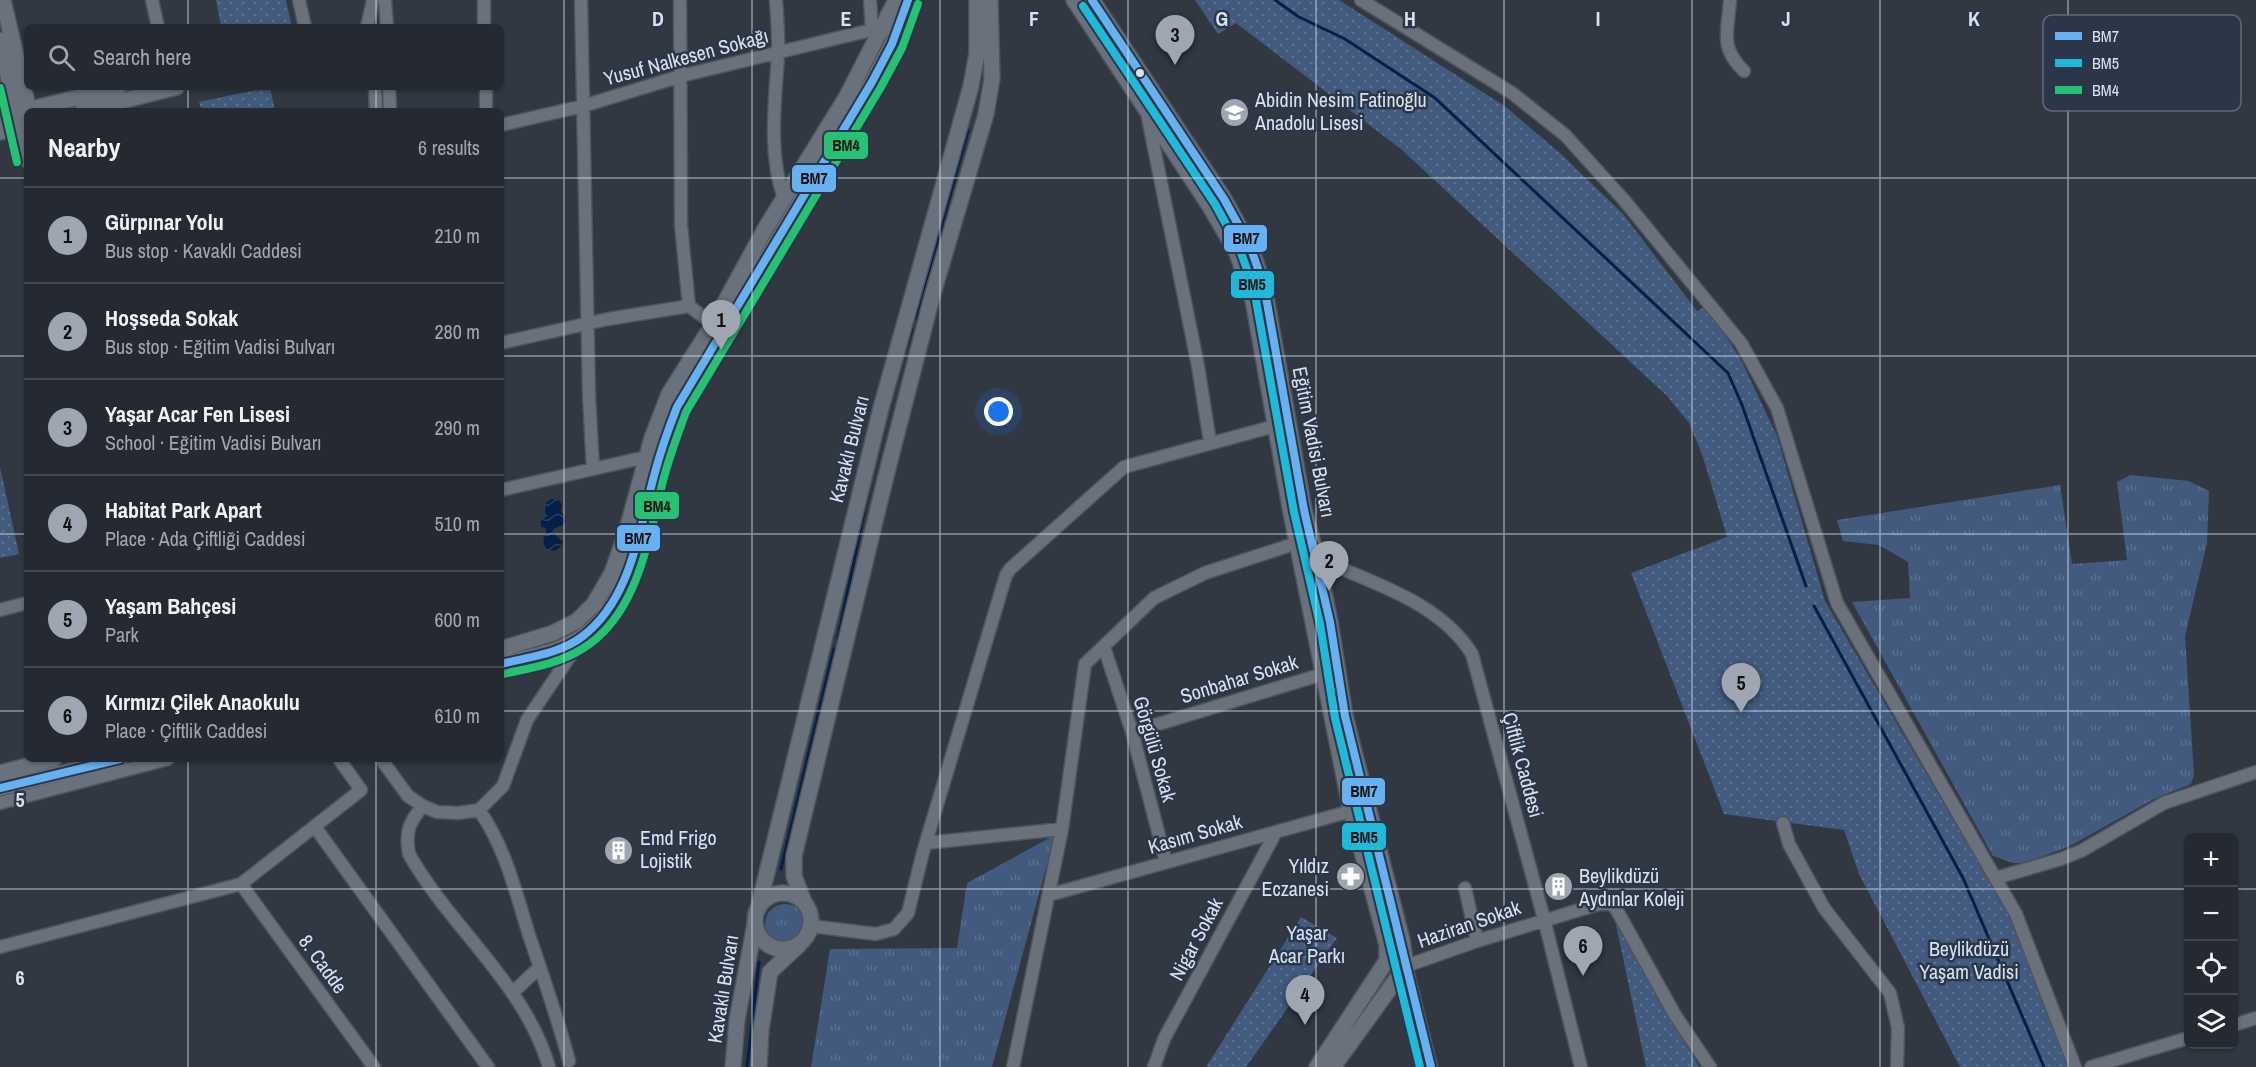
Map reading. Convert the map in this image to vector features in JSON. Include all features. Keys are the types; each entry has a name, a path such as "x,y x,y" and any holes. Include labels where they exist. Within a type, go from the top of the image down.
{"main road":[{"path":"3,0 24,117"},
{"path":"504,648 553,633 577,621 594,604 612,573 658,417 669,394 713,324 784,198 848,96 877,31 896,0"},
{"path":"504,663 549,651 585,635 610,605 628,574 660,455 686,388 872,82 892,44 908,0"},
{"name":"Kavaklı Bulvarı","path":"733,1067 737,1020 757,914 830,625 881,408 932,234 971,86 976,53 976,0"},
{"path":"759,1067 761,1030 770,972 807,937 811,926 809,910 794,876 794,856 932,297 991,95 990,0"},
{"name":"Eğitim Vadisi Bulvarı","path":"1074,0 1238,253 1253,300 1275,426 1304,541 1317,558 1345,716 1402,940 1406,966"},
{"name":"Eğitim Vadisi Bulvarı","path":"1092,0 1224,199 1250,246 1263,286 1323,674 1351,811 1387,945 1387,960"},
{"path":"0,40 24,117"},
{"path":"52,108 110,90"},
{"path":"94,108 165,90"},
{"path":"0,117 24,117"},
{"path":"0,132 24,117"},
{"path":"0,773 42,762"},
{"path":"0,788 108,762"},
{"path":"757,914 770,896 788,893 804,902"},
{"name":"Kavaklı Bulvarı","path":"757,914 759,935 773,947 790,948 800,944"},
{"path":"1317,1067 1387,960"},
{"path":"1333,1067 1406,966"}],"street":[{"path":"152,0 157,24"},
{"path":"299,0 304,24"},
{"path":"368,24 373,0"},
{"path":"386,0 387,24"},
{"path":"483,0 484,24"},
{"path":"581,0 587,324 593,469"},
{"path":"680,0 681,225 689,306"},
{"path":"777,0 778,53 774,104 776,158 784,198"},
{"path":"870,0 877,31"},
{"path":"1361,0 1512,93 1565,135 1624,200 1741,343 1761,376 1783,427 1837,603 2016,914 2075,1067"},
{"path":"1730,0 1727,45 1729,56 1744,71"},
{"name":"Yusuf Nalkesen Sokağı","path":"504,124 583,106 681,76 877,31"},
{"path":"375,90 376,108"},
{"path":"389,90 390,108"},
{"path":"486,90 486,108"},
{"path":"1146,112 1154,139 1194,344 1210,442"},
{"path":"504,342 587,324 689,306 713,324"},
{"path":"811,926 876,934 894,928 908,913 926,843 1010,569 1124,467 1275,426"},
{"path":"504,489 646,457"},
{"path":"1013,1067 1062,829 1084,664 1154,598 1205,573 1304,541"},
{"name":"Çiftlik Caddesi","path":"1317,558 1433,611 1463,639 1476,664 1581,1067"},
{"path":"0,610 24,604"},
{"path":"383,762 408,796 423,806 437,812 458,813 479,810 504,786 526,720 585,635"},
{"name":"Görgülü Sokak","path":"1104,647 1132,732 1166,862"},
{"name":"Sonbahar Sokak","path":"1132,732 1323,674"},
{"path":"0,803 157,762"},
{"path":"0,947 241,884 361,790 341,762"},
{"path":"1996,878 2061,860 2081,851 2164,803 2256,772"},
{"path":"423,806 410,820 407,831 409,854 512,993 544,1050 549,1067"},
{"path":"479,810 494,833 506,861 556,1013 569,1062"},
{"name":"Kasım Sokak","path":"1049,895 1351,811"},
{"path":"1783,823 1789,844 1824,908 1890,993 1898,1028 1897,1067"},
{"path":"315,827 488,1067"},
{"path":"926,843 1062,829"},
{"name":"Nigar Sokak","path":"1154,1067 1164,1039 1276,832"},
{"name":"8. Cadde","path":"241,884 374,1067"},
{"path":"1465,888 1477,941"},
{"name":"Haziran Sokak","path":"1406,966 1544,919 1599,904 1609,904 1615,908 1676,1015 1710,1067"},
{"path":"1387,960 1406,966 1431,1067"},
{"path":"512,993 540,967"},
{"path":"2238,1024 2256,1018"},
{"path":"2091,1067 2184,1039"}],"green space":[{"path":"216,0 286,0 291,24 220,24"},
{"name":"Beylikdüzü Yaşam Vadisi","path":"1195,0 1339,0 1506,107 1562,155 1623,214 1697,311 1707,306 1741,360 1777,436 1825,601 2019,932 2072,1067 1960,1067 1859,874 1844,830 1724,814 1631,573 1727,537 1702,454 1689,423 1667,396 1402,150 1236,23 1218,34"},
{"path":"256,90 271,90 274,108 201,108 199,102"},
{"path":"0,467 19,554 0,558"},
{"path":"2130,475 2189,481 2209,491 2207,543 2185,636 2194,775 2191,784 2154,799 2070,846 2025,863 2013,863 1993,856 1852,602 1910,598 1908,562 1879,545 1843,541 1837,520 2060,485 2072,564 2127,560 2117,482"},
{"path":"1055,835 992,1067 811,1067 830,949 957,948 967,883"},
{"path":"785,904 799,910 805,924 799,938 785,944 771,938 765,924 771,910"},
{"name":"Yaşar Acar Parkı","path":"1301,917 1337,938 1246,1067 1206,1067"},
{"path":"1615,920 1699,1067 1646,1067"}],"water":[{"path":"551,499 559,500 562,505 561,512 567,519 563,525 553,529 554,534 563,542 561,547 554,551 545,546 543,541 546,528 541,527 541,520 548,516 545,513 546,503"}],"waterway":[{"path":"1275,0 1299,17 1345,39 1435,98 1728,373 1742,405 1806,586"},
{"path":"916,318 968,130"},
{"path":"905,350 912,329"},
{"path":"838,638 871,478"},
{"path":"1814,606 1963,878 2044,1067"},
{"path":"781,869 834,649"},
{"path":"747,1067 759,962"}],"transit line":[{"name":"BM7","path":"504,663 544,654 574,642 599,621 612,603 631,563 659,459 677,407 872,82 892,44 908,0"},
{"name":"BM7","path":"1092,0 1224,199 1250,246 1264,286 1304,510 1330,622 1345,716 1431,1067"},
{"name":"BM4","path":"504,674 544,665 573,654 601,634 616,617 628,596 646,551 668,463 686,412 881,87 902,48 918,4"},
{"name":"BM5","path":"1083,6 1215,204 1240,250 1254,289 1294,512 1320,624 1335,718 1420,1067"},
{"name":"BM4","path":"0,88 17,162"},
{"name":"BM7","path":"0,788 108,762"}],"place":[{"name":"Yaşar Acar Fen Lisesi","path":"1175,65"},
{"name":"Abidin Nesim Fatinoğlu Anadolu Lisesi","path":"1234,112"},
{"name":"Gürpınar Yolu","path":"721,350"},
{"name":"Hoşseda Sokak","path":"1329,591"},
{"name":"Yaşam Bahçesi","path":"1741,713"},
{"name":"Emd Frigo Lojistik","path":"619,850"},
{"name":"Yıldız Eczanesi","path":"1350,877"},
{"name":"Beylikdüzü Aydınlar Koleji","path":"1558,887"},
{"name":"Kırmızı Çilek Anaokulu","path":"1583,976"},
{"name":"Habitat Park Apart","path":"1305,1025"}]}
